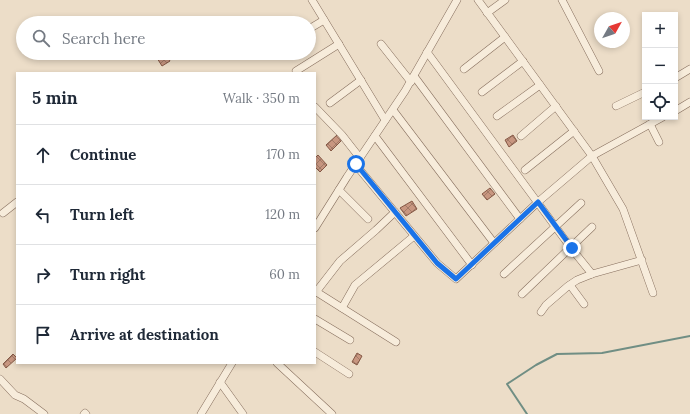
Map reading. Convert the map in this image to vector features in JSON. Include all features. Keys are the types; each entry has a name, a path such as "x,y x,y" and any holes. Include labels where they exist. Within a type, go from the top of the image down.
{"street":[{"path":"312,0 385,120"},
{"path":"478,0 592,156 623,209 654,293"},
{"path":"487,13 505,0"},
{"path":"562,0 598,71"},
{"path":"316,226 393,110 428,52 456,1"},
{"path":"316,25 324,20"},
{"path":"464,70 505,37"},
{"path":"316,58 339,44"},
{"path":"381,44 412,79 520,219"},
{"path":"428,52 592,274"},
{"path":"296,71 314,60"},
{"path":"482,92 523,61"},
{"path":"678,76 690,69"},
{"path":"330,103 361,80"},
{"path":"497,116 540,85"},
{"path":"616,106 642,93"},
{"path":"678,108 690,102"},
{"path":"521,136 556,106"},
{"path":"316,108 342,135 358,161 414,236 437,263 456,279 538,202 592,156 657,120"},
{"path":"393,110 494,243"},
{"path":"650,124 659,142"},
{"path":"525,170 574,131"},
{"path":"375,136 472,265"},
{"path":"339,190 368,219"},
{"path":"3,213 16,203"},
{"path":"504,274 581,203"},
{"path":"316,291 340,260 395,212"},
{"path":"522,294 572,248 592,227"},
{"path":"342,308 355,285 414,236"},
{"path":"541,312 577,280 592,274 642,260"},
{"path":"570,285 584,304"},
{"path":"316,293 396,342"},
{"path":"316,320 350,340"},
{"path":"316,353 349,374"},
{"path":"201,414 231,364"},
{"path":"278,364 332,414"},
{"path":"0,379 15,395 24,399 44,414"},
{"path":"220,382 243,414"}],"building":[{"path":"158,60 169,60 170,61 162,66"},
{"path":"337,135 342,140 331,151 326,145"},
{"path":"513,135 517,141 509,147 505,140"},
{"path":"318,155 327,165 320,172 316,168 316,157"},
{"path":"490,188 495,194 487,200 482,194"},
{"path":"412,201 417,209 406,216 400,208"},
{"path":"357,353 362,356 357,365 352,362"},
{"path":"13,354 16,357 16,359 6,368 3,364"}],"waterway":[{"path":"527,414 507,384 536,365 557,354 602,353 690,336"}],"route":[{"path":"356,164 437,263 456,279 538,202 572,248"}]}
